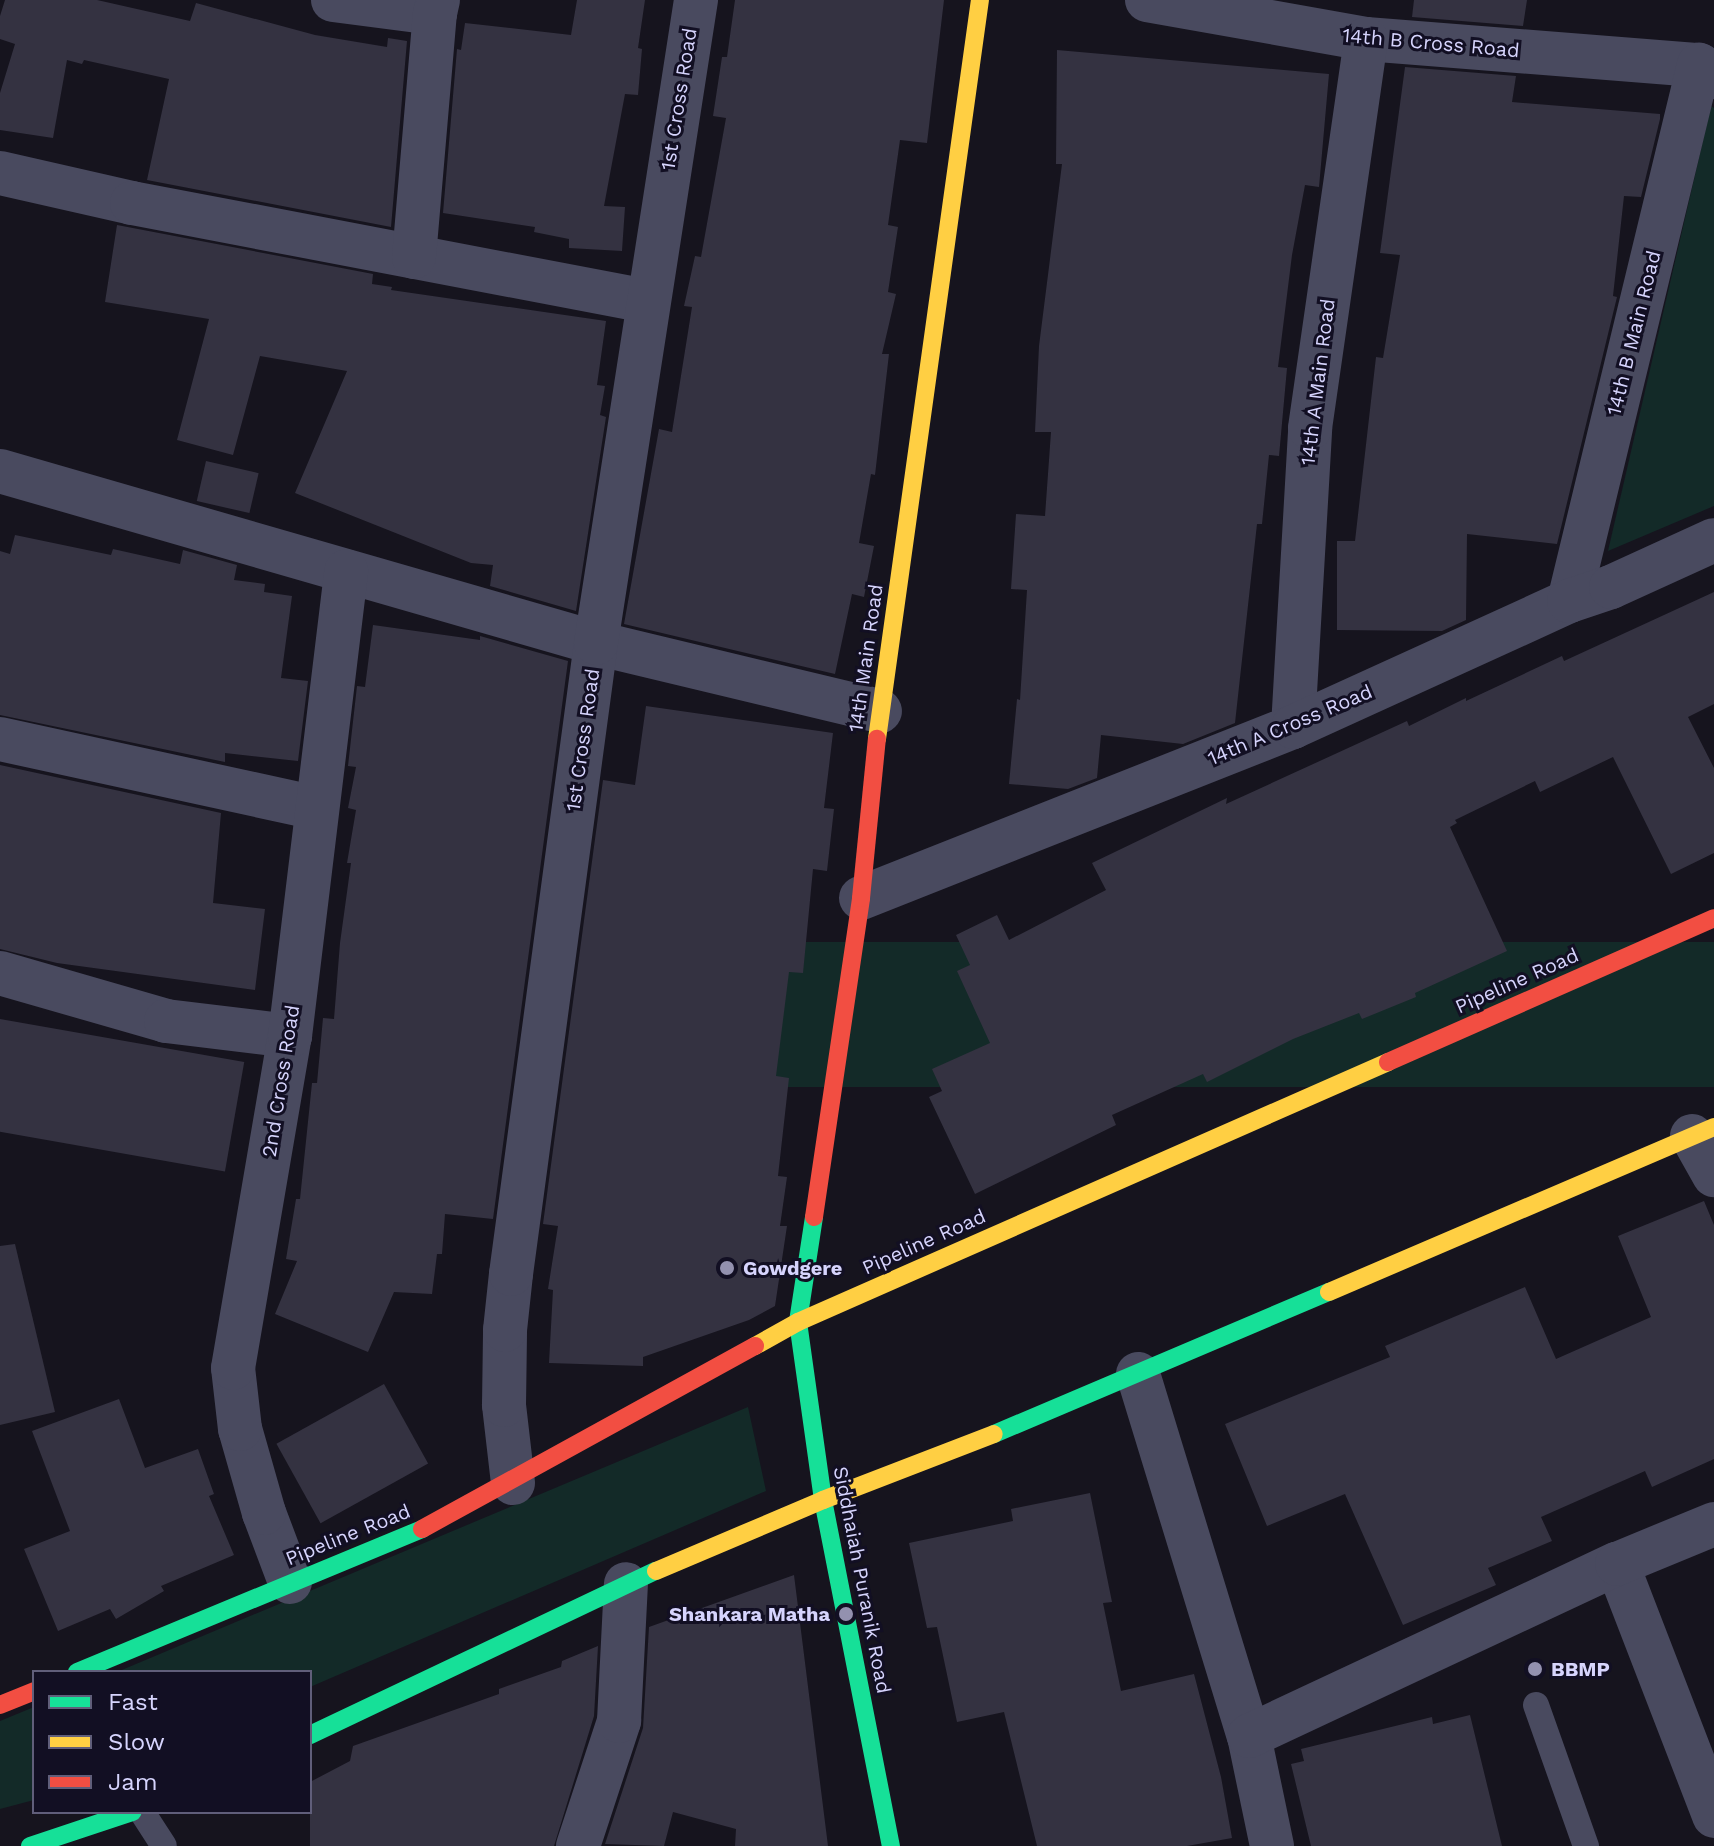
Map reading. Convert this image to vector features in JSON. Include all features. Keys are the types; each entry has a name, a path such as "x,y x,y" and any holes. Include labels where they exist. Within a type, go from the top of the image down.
{"main road":[{"name":"14th Main Road","path":"798,1322 861,898 880,711 980,0"},
{"name":"Pipeline Road","path":"82,1670 431,1525 513,1483 798,1322 1714,918"},
{"path":"312,1734 626,1584 823,1500 1023,1423 1703,1131"},
{"name":"Siddhaiah Puranik Road","path":"798,1322 823,1500 891,1846"},
{"path":"30,1846 126,1814"}],"street":[{"path":"333,0 437,7 414,257"},
{"name":"1st Cross Road","path":"513,1483 504,1405 505,1330 596,643 646,301 696,0"},
{"name":"14th B Cross Road","path":"1147,0 1366,39 1706,71"},
{"name":"14th A Main Road","path":"1293,727 1310,428 1366,39"},
{"name":"14th B Main Road","path":"1569,601 1706,71"},
{"path":"0,173 132,203 646,301"},
{"path":"0,471 596,643 880,711"},
{"name":"14th A Cross Road","path":"861,898 1293,727 1569,601 1611,587 1714,540"},
{"name":"2nd Cross Road","path":"290,1582 260,1501 240,1429 233,1381 290,1036 346,571"},
{"path":"0,739 317,808"},
{"path":"0,973 166,1021 290,1036"},
{"path":"1703,1131 1714,1175"},
{"path":"1138,1374 1249,1736 1272,1846"},
{"path":"1249,1736 1617,1564 1714,1524"},
{"path":"1617,1564 1714,1816"},
{"path":"578,1846 619,1721 626,1584"}],"lane":[{"path":"1536,1705 1586,1846"},
{"path":"143,1814 164,1846"}],"green space":[{"path":"1711,106 1714,108 1714,506 1608,551"},
{"path":"727,942 1714,942 1714,1087 727,1087"},
{"path":"748,1407 766,1491 312,1686 312,1670 122,1670"},
{"path":"32,1708 32,1801 0,1809 0,1721"}],"building":[{"path":"5,0 97,0 190,21 196,3 315,35 387,47 388,38 407,41 391,227 147,180 169,79 84,60 82,64 67,60 53,138 0,130 0,93 15,44 0,39 0,16"},
{"path":"577,0 645,0 638,48 642,49 638,95 625,94 604,206 625,207 622,251 569,248 569,239 534,232 535,227 443,213 457,49 461,50 465,23 571,35"},
{"path":"735,0 944,0 927,143 900,140 888,225 898,227 888,292 896,294 882,354 889,354 875,475 871,474 859,543 874,546 864,597 852,594 835,674 624,624 659,429 672,432 692,307 684,306 695,256 701,257 726,118 713,116 722,57 727,57"},
{"path":"1414,0 1527,0 1523,26 1412,17"},
{"path":"1057,50 1329,74 1319,187 1305,185 1292,255 1278,367 1287,368 1279,456 1269,455 1262,524 1257,524 1235,723 1183,744 1101,735 1097,778 1068,789 1009,784 1017,699 1020,700 1027,590 1011,589 1016,514 1045,516 1051,432 1035,432 1039,346 1062,164 1056,164"},
{"path":"1405,67 1516,76 1512,102 1660,114 1660,119 1641,197 1624,196 1613,296 1617,297 1557,544 1467,534 1466,620 1442,631 1337,630 1337,541 1355,541 1376,357 1383,358 1400,255 1380,253"},
{"path":"117,225 373,274 372,284 392,287 391,290 606,321 597,385 605,386 600,415 606,417 576,611 490,586 493,565 471,563 295,493 347,371 260,356 233,455 177,440 209,319 105,302"},
{"path":"206,461 259,473 249,513 197,501"},
{"path":"15,535 111,555 113,549 180,564 183,550 237,565 234,580 265,584 264,592 292,596 281,678 308,681 298,761 225,753 225,762 0,715 0,551 10,554"},
{"path":"1714,592 1714,704 1688,717 1714,768 1714,853 1671,874 1613,757 1540,792 1535,781 1455,820 1457,823 1450,827 1507,951 1415,993 1416,997 1362,1019 1359,1013 1293,1039 1207,1082 1203,1074 1112,1115 1116,1125 975,1194 929,1097 942,1091 932,1069 990,1043 957,971 970,965 956,935 997,915 1009,940 1106,890 1092,863 1227,798 1226,804 1407,721 1409,726 1562,656 1564,661"},
{"path":"373,625 480,640 480,636 568,661 493,1219 445,1214 442,1254 437,1254 432,1294 394,1292 368,1352 275,1314 297,1261 286,1259 296,1199 300,1199 312,1083 317,1083 323,1018 334,1019 351,863 347,863 356,810 348,808 356,767 348,766 357,686 365,687"},
{"path":"646,706 833,733 824,808 834,809 827,871 813,869 803,973 789,972 776,1076 789,1078 778,1176 787,1177 780,1226 787,1226 775,1306 749,1320 643,1357 643,1366 549,1363 553,1290 548,1289 558,1226 543,1224 603,780 635,785"},
{"path":"0,765 221,813 213,903 265,909 255,990 57,963 0,949"},
{"path":"0,1019 244,1062 225,1171 0,1132"},
{"path":"1704,1201 1714,1225 1714,1459 1652,1487 1645,1471 1541,1517 1552,1541 1488,1568 1496,1585 1403,1625 1345,1494 1267,1526 1225,1424 1390,1357 1385,1346 1525,1287 1556,1359 1651,1317 1618,1236"},
{"path":"15,1244 55,1412 0,1425 0,1246"},
{"path":"384,1384 428,1464 321,1523 276,1444"},
{"path":"119,1399 145,1468 198,1449 214,1494 209,1496 234,1555 161,1586 164,1591 116,1619 110,1609 58,1631 24,1549 70,1531 32,1431"},
{"path":"1090,1493 1112,1602 1103,1603 1121,1691 1194,1674 1221,1777 1232,1838 1187,1846 1037,1846 1004,1712 957,1722 937,1627 927,1628 909,1543 1013,1521 1011,1509"},
{"path":"794,1575 828,1846 735,1846 736,1829 673,1812 664,1846 605,1844 643,1728 649,1627"},
{"path":"598,1646 594,1716 554,1846 310,1846 312,1781 350,1761 353,1746 499,1694 499,1689 561,1667 562,1661"},
{"path":"1470,1715 1502,1846 1311,1846 1291,1764 1304,1761 1301,1749 1432,1717 1433,1724"}],"traffic: fast":[{"path":"814,1217 798,1322 823,1500 891,1846"},
{"path":"994,1434 1329,1292"},
{"path":"82,1670 422,1529"},
{"path":"312,1734 656,1571"},
{"path":"30,1846 126,1814"}],"traffic: slow":[{"path":"877,739 980,0"},
{"path":"755,1346 798,1322 1388,1062"},
{"path":"1329,1292 1714,1127"},
{"path":"656,1571 823,1500 994,1434"}],"traffic: jam":[{"path":"814,1217 861,898 877,739"},
{"path":"1388,1062 1714,918"},
{"path":"422,1529 755,1346"},
{"path":"0,1705 32,1692"}],"place":[{"name":"Gowdgere","path":"727,1268"},
{"name":"Shankara Matha","path":"846,1614"},
{"name":"BBMP","path":"1535,1669"}]}
